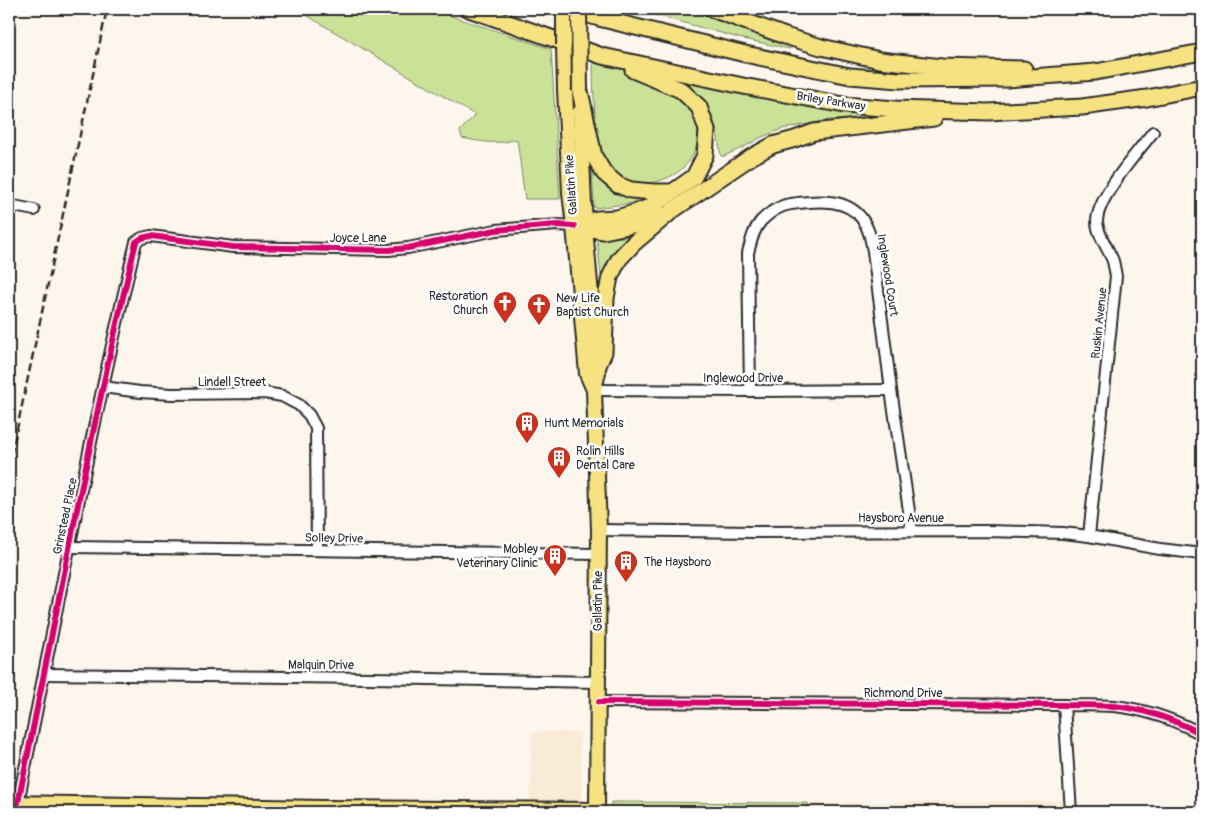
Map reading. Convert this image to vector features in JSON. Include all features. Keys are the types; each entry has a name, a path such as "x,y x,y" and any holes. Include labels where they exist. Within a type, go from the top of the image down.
{"highway":[{"name":"Briley Parkway","path":"469,9 602,56 844,105 896,110 988,112 1082,107 1147,98 1202,87"},
{"path":"566,9 744,54 850,76 899,80 1006,79 1095,72 1202,52"},
{"path":"712,9 821,47 880,60 942,67 1095,72"},
{"path":"581,225 598,219 617,218 654,205 694,177 705,155 708,130 699,107 681,90 602,56"},
{"path":"572,90 594,156 604,173 618,185 631,190 672,192"},
{"path":"597,368 604,352 606,298 610,277 619,259 673,210 751,157 773,145 814,132 988,112"},
{"path":"581,225 604,231 613,230 638,224 673,210"}],"main road":[{"name":"Gallatin Pike","path":"566,9 581,225 587,374 594,390"},
{"name":"Gallatin Pike","path":"572,90 579,9"},
{"name":"Gallatin Pike","path":"581,225 598,372 594,390 599,530 597,811"},
{"path":"13,803 326,810 597,811"}],"street":[{"name":"Ruskin Avenue","path":"1089,536 1116,276 1113,262 1099,232 1097,221 1100,209 1110,188 1153,132"},
{"name":"Inglewood Court","path":"750,391 748,253 752,236 760,223 770,213 784,205 832,201 850,208 862,218 870,233 912,530"},
{"path":"9,205 34,210"},
{"name":"Joyce Lane","path":"142,238 151,236 233,247 388,250 408,248 496,230 581,225"},
{"name":"Grinstead Place","path":"13,803 44,674 118,317 136,242 142,238"},
{"name":"Lindell Street","path":"103,387 172,394 265,393 282,396 299,405 309,415 316,428 317,550"},
{"name":"Inglewood Drive","path":"594,390 892,390"},
{"name":"Haysboro Avenue","path":"599,530 754,532 912,530 1063,533 1202,554"},
{"name":"Solley Drive","path":"70,547 599,554"},
{"name":"Malquin Drive","path":"44,674 598,682"},
{"name":"Richmond Drive","path":"598,702 1121,707 1150,713 1178,722 1202,734"},
{"path":"1064,705 1072,812"}],"shaded area":[{"path":"532,732 580,732 582,802 530,801"},
{"path":"1063,801 1064,812 808,812 808,803"}],"green space":[{"path":"296,9 430,9 551,49 560,199 525,199 517,139 483,142 462,138 460,131 475,115"},
{"path":"634,9 691,9 792,47 790,49 739,38"},
{"path":"593,61 646,77 689,105 696,122 697,142 691,159 679,171 663,180 645,183 628,180 612,171 599,152 597,145"},
{"path":"677,77 796,105 867,115 867,119 829,120 782,129 721,156 714,120 710,110 697,93 676,79"},
{"path":"592,167 642,198 633,203 595,208"},
{"path":"632,236 623,245 601,275 597,239"},
{"path":"611,802 808,803 808,812 611,812"}],"railway":[{"path":"9,466 107,9"}],"cycle path":[{"path":"18,803 89,452 136,242 151,236 233,247 388,250 408,248 496,230 557,225 574,226"},
{"path":"599,702 1115,706 1153,714 1202,734"}],"place":[{"name":"Restoration Church","path":"505,324"},
{"name":"New Life Baptist Church","path":"539,326"},
{"name":"Hunt Memorials","path":"527,444"},
{"name":"Rolin Hills Dental Care","path":"559,479"},
{"name":"Mobley Veterinary Clinic","path":"555,577"},
{"name":"The Haysboro","path":"626,583"}]}
